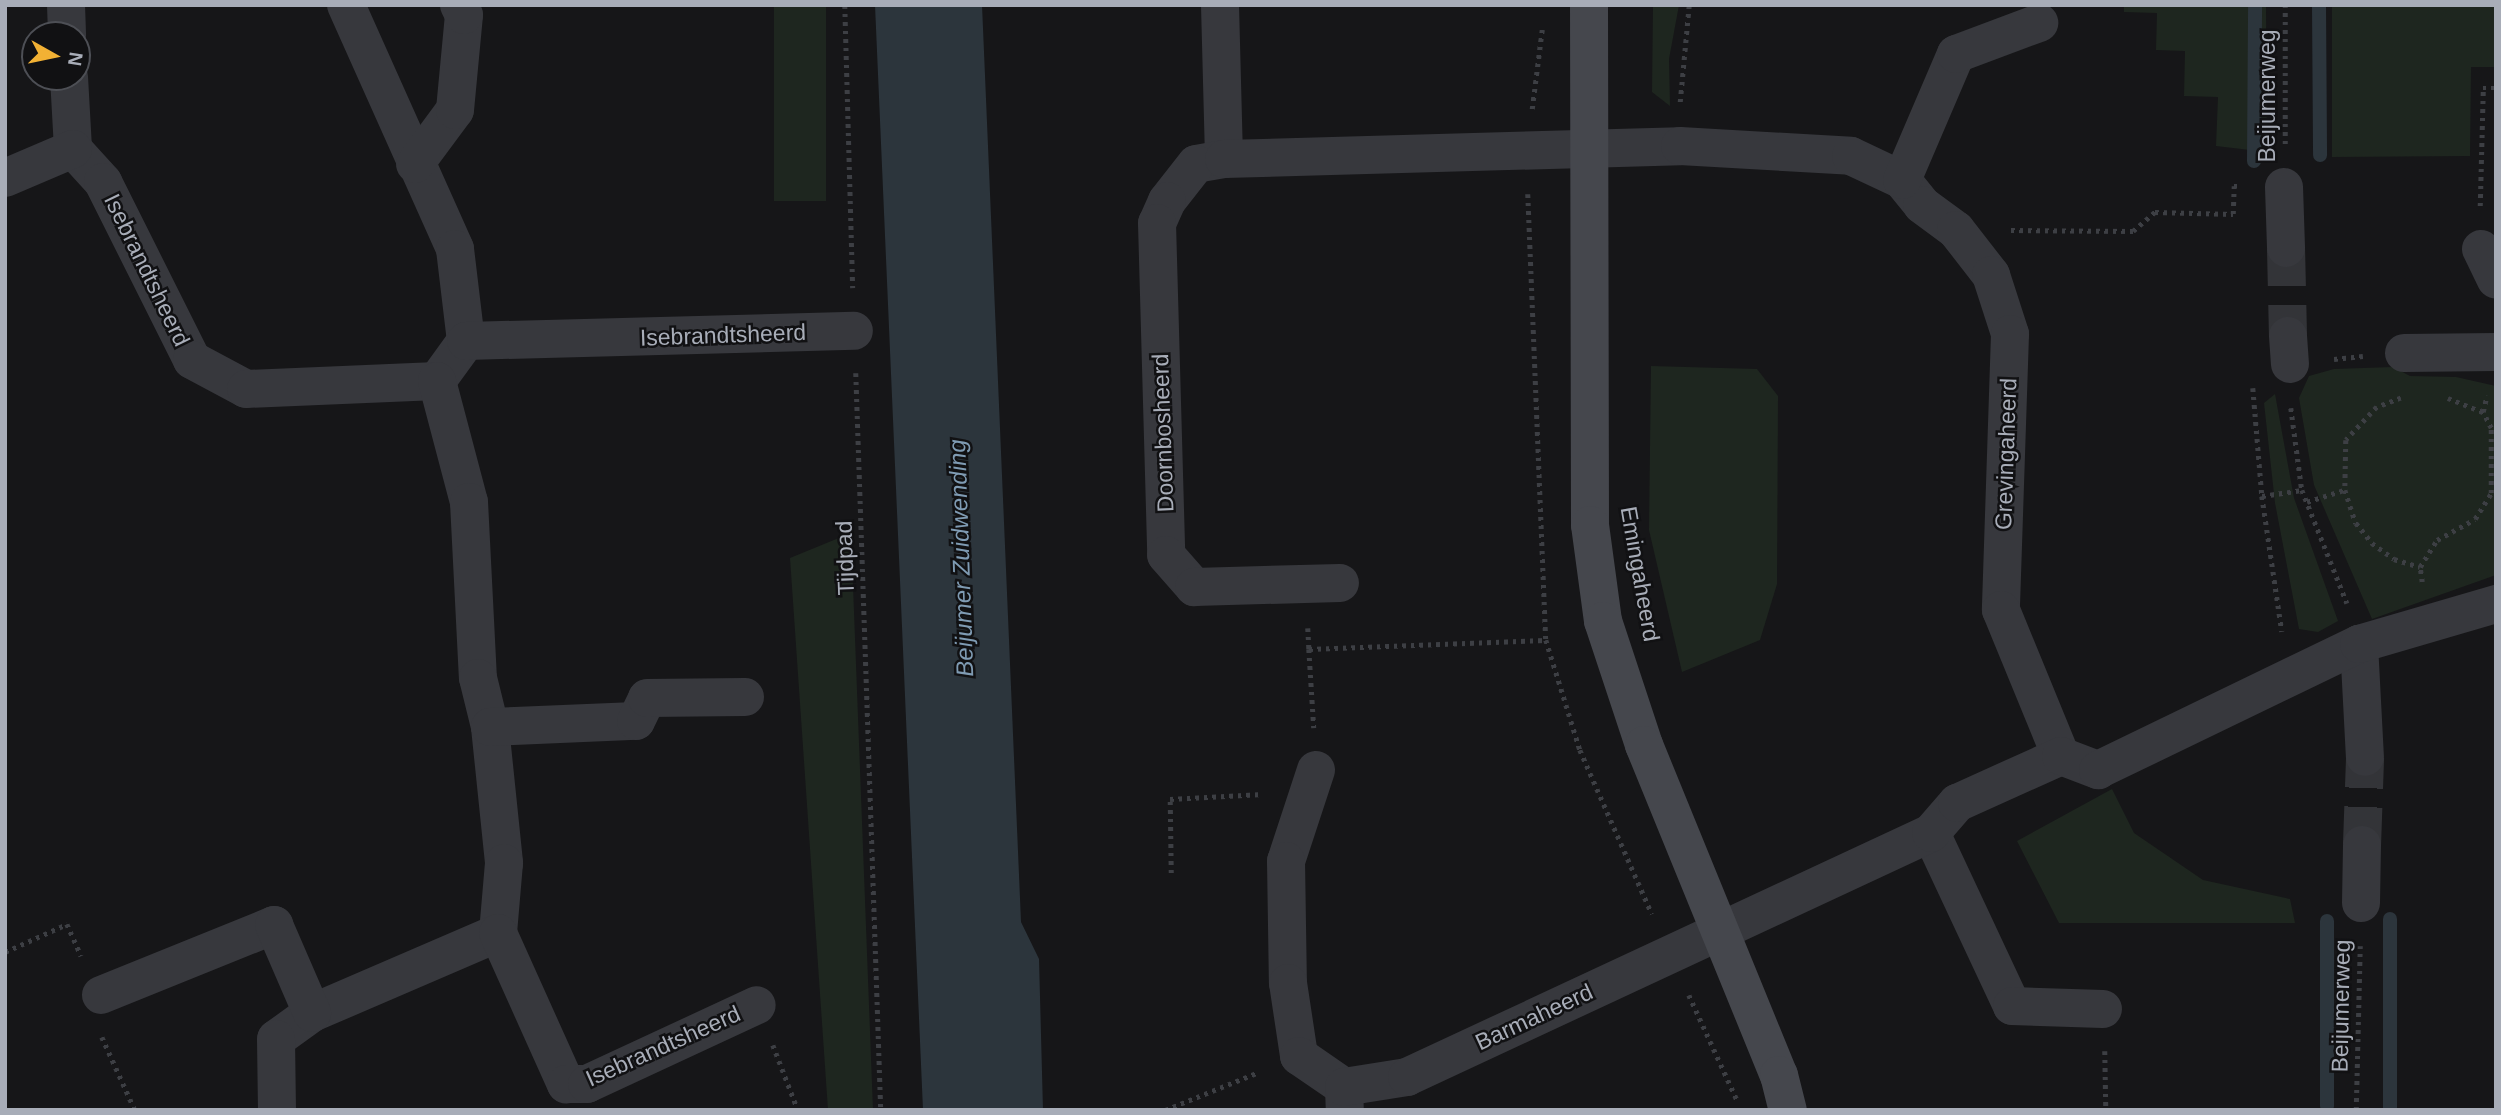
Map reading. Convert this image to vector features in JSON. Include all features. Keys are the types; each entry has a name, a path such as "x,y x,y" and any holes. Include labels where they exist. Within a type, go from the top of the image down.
{"street":[{"path":"346,5 455,249 466,341 437,381"},
{"path":"415,164 455,110 464,15 459,5"},
{"path":"1220,5 1224,159"},
{"name":"Emingaheerd","path":"1590,5 1587,149 1590,525 1603,621 1644,745 1779,1074 1788,1110"},
{"path":"1902,180 1956,54 2039,23"},
{"path":"5,178 73,149 70,91"},
{"name":"Grevingaheerd","path":"1587,149 1680,146 1851,156 1902,180 1922,205 1956,230 1991,275 2010,334 2001,610 2061,756"},
{"name":"Isebrandtsheerd","path":"73,149 103,182 192,360 246,389 437,381 469,502 478,678 490,727 504,863 498,933 565,1084 587,1084 757,1004"},
{"name":"Doornbosheerd","path":"1323,584 1194,587 1167,555 1157,223 1167,201 1196,164 1224,159 1587,149"},
{"path":"2284,187 2286,248"},
{"name":"Isebrandtsheerd","path":"466,341 855,331"},
{"path":"2404,353 2492,369"},
{"path":"1719,929 1931,833 1957,803 2061,756 2098,770 2359,644 2496,604"},
{"path":"2359,644 2365,757"},
{"path":"490,727 636,721 647,698 745,697"},
{"path":"1299,1056 1288,983 1286,861 1312,781"},
{"path":"1931,833 2012,1006 2103,1009"},
{"path":"2361,903 2362,845"},
{"path":"93,998 274,925 312,1013"},
{"name":"Barmaheerd","path":"1299,1056 1345,1098 1407,1077 1719,929"},
{"path":"277,1110 276,1039 312,1013 498,933"}],"path":[{"name":"Tijdpad","path":"845,5 881,1110"},
{"path":"1680,146 1683,40 1689,5"},
{"name":"Beijumerweg","path":"2284,187 2285,5"},
{"path":"2488,265 2483,88 2496,88"},
{"path":"1956,230 2133,231 2155,212 2233,214 2234,186 2284,187"},
{"path":"2289,350 2293,439 2302,491 2342,588 2359,644"},
{"path":"2289,678 2262,496 2251,390 2289,350 2404,353"},
{"path":"2428,624 2420,567 2437,540 2475,519 2493,493 2492,439 2483,412 2492,369"},
{"path":"2405,397 2377,407 2346,440 2345,490 2356,523 2372,542 2394,559 2420,567"},
{"path":"2445,398 2483,412"},
{"path":"2307,502 2345,490"},
{"path":"2262,496 2302,491"},
{"path":"1171,873 1170,799 1312,781 1309,649 1323,584"},
{"path":"1309,649 1546,640"},
{"name":"Beijumerweg","path":"2356,1110 2361,903"},
{"path":"5,952 67,924 86,966 93,998 135,1110"},
{"path":"757,1004 797,1110"},
{"path":"2103,1009 2106,1110"},
{"path":"1165,1110 1299,1056"}],"shaded area":[{"path":"774,5 826,5 826,201 774,201"},
{"path":"1653,5 1679,5 1669,59 1670,106 1652,92"},
{"path":"2124,5 2266,5 2267,152 2216,146 2218,97 2184,96 2185,51 2156,50 2157,13 2124,12"},
{"path":"2332,5 2496,5 2496,67 2471,67 2470,156 2332,157"},
{"path":"1651,366 1757,369 1778,396 1777,584 1760,640 1682,672 1649,530"},
{"path":"2393,367 2410,376 2456,377 2496,386 2496,575 2372,619 2314,485 2299,398 2309,376 2334,369"},
{"path":"2275,394 2294,498 2338,621 2318,632 2299,629 2275,503 2264,403"},
{"path":"851,533 873,1110 828,1110 790,558"},
{"path":"2112,789 2134,833 2203,880 2290,899 2295,923 2059,923 2017,841"}],"water":[{"name":"Beijumer Zuidwending","path":"875,5 982,5 1021,922 1039,959 1043,1110 923,1110"}],"waterway":[{"path":"2254,161 2255,5"},
{"path":"2319,5 2320,155"},
{"path":"2390,919 2390,1110"},
{"path":"2327,921 2327,1106"}],"tunnel":[{"path":"2286,248 2288,336"},
{"path":"2362,845 2365,757"}]}
